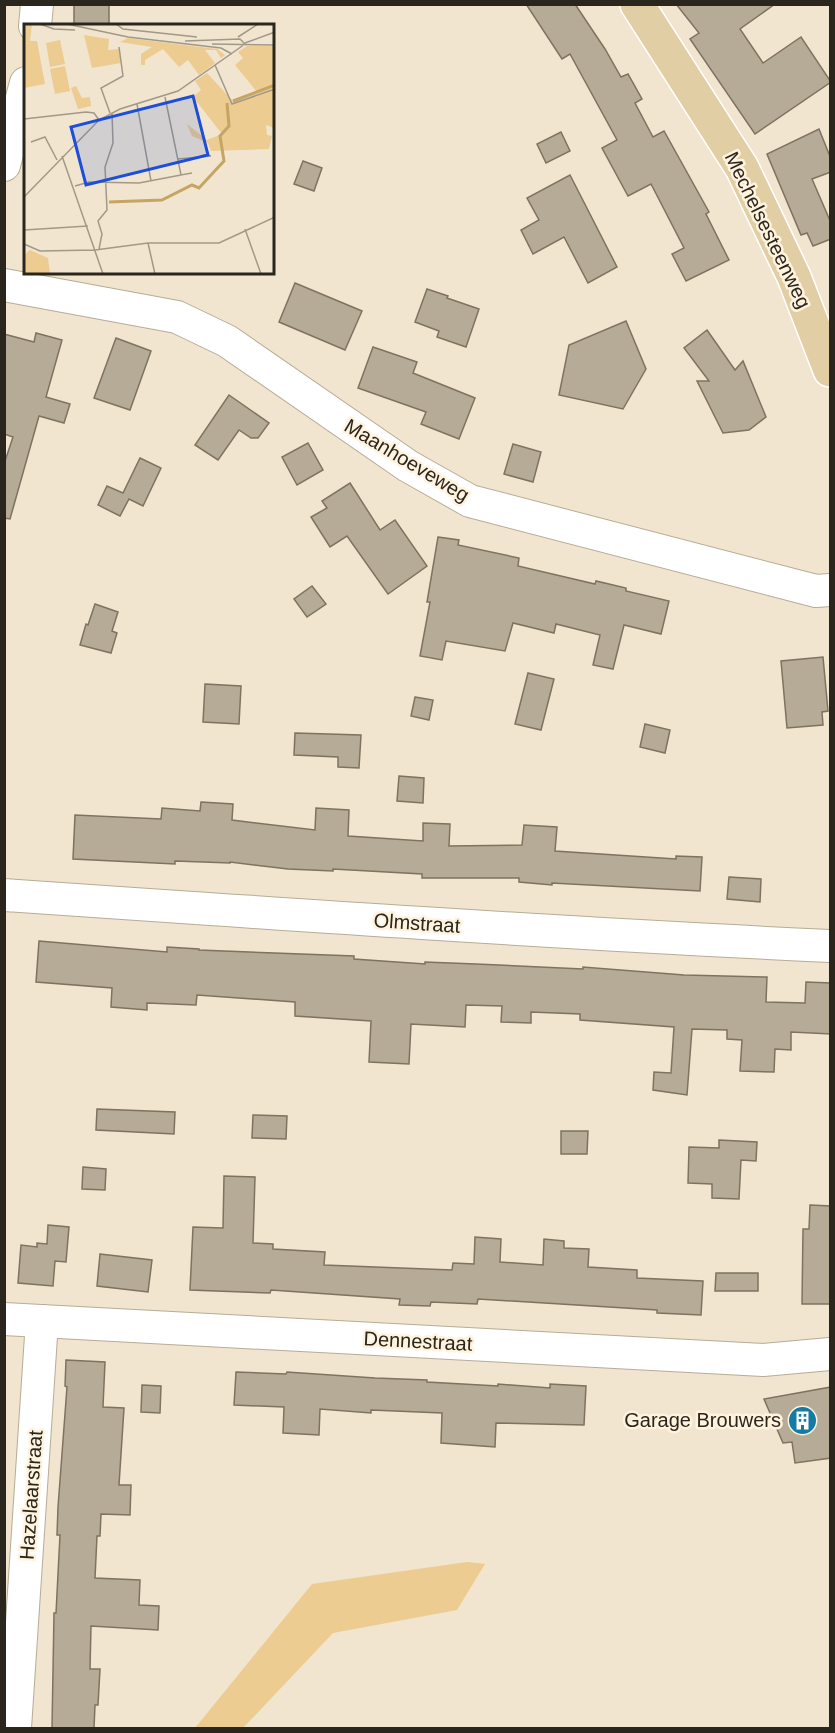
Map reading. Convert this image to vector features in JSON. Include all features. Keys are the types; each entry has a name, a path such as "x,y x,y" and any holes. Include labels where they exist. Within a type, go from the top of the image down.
{"main road":[{"name":"Mechelsesteenweg","path":"637,4 742,168 794,277 831,370"}],"street":[{"path":"35,24 37,4"},
{"path":"4,165 24,90"},
{"name":"Maanhoeveweg","path":"4,285 177,317 227,341 408,466 470,501 816,591 831,590"},
{"name":"Olmstraat","path":"4,895 403,922 831,946"},
{"name":"Dennestraat","path":"4,1319 764,1359 831,1354"},
{"name":"Hazelaarstraat","path":"15,1728 12,1669 42,1321"}],"shaded area":[{"path":"467,1562 485,1564 457,1610 333,1633 243,1728 195,1728 312,1584"}],"building":[{"path":"74,4 109,4 109,24 74,24"},
{"path":"526,4 575,4 621,77 628,74 642,99 635,103 653,137 664,131 709,212 706,214 729,260 686,281 672,254 684,248 651,184 628,196 602,148 617,140 570,54 562,59"},
{"path":"676,4 775,4 740,29 763,63 801,37 831,82 755,134 690,39 699,33"},
{"path":"819,129 831,159 831,172 812,179 831,223 831,239 813,246 807,233 801,235 767,154"},
{"path":"561,132 570,151 546,163 537,144"},
{"path":"303,161 322,168 314,191 294,184"},
{"path":"570,175 617,267 588,283 564,237 533,254 521,230 539,220 527,198"},
{"path":"295,283 362,311 345,350 279,322"},
{"path":"427,289 479,309 466,347 437,337 439,331 415,322"},
{"path":"626,321 646,369 623,409 559,395 569,345"},
{"path":"707,330 735,370 743,361 766,417 749,430 723,433 697,381 709,381 684,348"},
{"path":"36,333 62,340 46,397 70,404 64,423 39,416 10,519 4,518 4,464 13,437 4,434 4,334 34,342"},
{"path":"116,338 151,351 130,410 94,398"},
{"path":"373,347 417,362 413,373 475,398 459,439 421,424 426,412 358,388"},
{"path":"229,395 269,423 258,438 251,438 239,430 218,460 195,445"},
{"path":"308,443 323,470 297,485 282,457"},
{"path":"513,444 541,452 533,482 504,474"},
{"path":"140,458 161,468 143,506 129,499 120,516 98,505 107,486 123,493"},
{"path":"350,483 380,530 395,520 427,566 388,594 347,536 330,547 311,517 327,508 322,501"},
{"path":"438,537 459,540 458,545 519,558 518,566 595,584 596,581 669,601 661,634 624,625 613,669 593,665 600,635 556,624 554,633 513,623 505,651 446,641 442,660 420,656 430,602 427,602"},
{"path":"312,586 326,604 307,617 294,599"},
{"path":"95,604 118,612 112,631 117,633 111,653 80,645"},
{"path":"823,657 828,711 822,712 823,725 787,728 781,661"},
{"path":"528,673 554,679 541,730 515,724"},
{"path":"205,684 241,686 239,724 203,722"},
{"path":"415,697 433,700 429,720 411,716"},
{"path":"645,724 670,730 665,753 640,747"},
{"path":"295,733 361,735 359,768 338,767 338,757 294,755"},
{"path":"399,776 424,778 423,803 397,801"},
{"path":"201,802 233,804 232,820 315,830 316,808 349,810 348,836 423,841 423,823 450,824 449,846 522,845 524,825 557,827 555,851 676,859 676,856 702,857 700,891 552,883 552,885 519,882 519,878 422,878 422,874 288,869 230,862 175,861 175,864 73,859 75,815 161,819 162,808 200,811"},
{"path":"729,877 761,879 760,902 727,899"},
{"path":"39,941 167,952 167,947 354,956 354,959 425,964 425,962 583,969 583,967 684,975 767,977 766,1002 805,1003 806,982 831,983 831,1034 791,1032 791,1050 775,1049 774,1072 740,1071 742,1040 727,1039 727,1030 692,1029 687,1095 653,1090 654,1072 671,1073 674,1027 580,1020 580,1014 531,1012 531,1023 501,1022 502,1006 466,1005 465,1027 411,1024 409,1064 369,1062 371,1021 295,1016 295,1002 197,995 196,1005 147,1003 147,1010 111,1007 112,988 36,982"},
{"path":"97,1109 175,1112 174,1134 96,1130"},
{"path":"253,1115 287,1116 286,1139 252,1138"},
{"path":"561,1131 588,1131 587,1154 561,1154"},
{"path":"719,1140 757,1142 756,1161 741,1160 739,1199 712,1198 712,1184 688,1183 689,1147 719,1148"},
{"path":"83,1167 106,1169 105,1190 82,1189"},
{"path":"224,1176 255,1177 253,1243 273,1244 273,1249 325,1252 324,1265 452,1270 453,1263 474,1264 475,1237 501,1239 500,1262 543,1265 544,1239 564,1241 564,1248 589,1249 588,1267 637,1270 637,1278 703,1281 701,1315 657,1313 657,1310 478,1299 477,1304 431,1302 430,1306 399,1305 400,1299 271,1290 270,1293 190,1290 193,1227 223,1228"},
{"path":"810,1205 831,1206 831,1304 802,1304 803,1229 809,1229"},
{"path":"48,1225 69,1227 66,1262 55,1261 53,1286 18,1283 21,1245 37,1247 37,1243 47,1244"},
{"path":"100,1254 152,1260 148,1292 97,1286"},
{"path":"716,1273 758,1273 758,1291 715,1291"},
{"path":"66,1360 105,1362 103,1407 124,1408 119,1485 131,1485 130,1515 101,1514 100,1536 97,1536 95,1578 140,1580 139,1605 159,1606 158,1630 91,1626 90,1669 100,1669 94,1728 52,1728 54,1613 56,1613 60,1535 57,1535 58,1507 67,1387 65,1386"},
{"path":"236,1372 286,1374 287,1372 498,1386 498,1384 550,1388 550,1384 586,1386 584,1425 496,1423 495,1447 441,1443 442,1413 371,1410 371,1413 320,1409 319,1435 283,1433 284,1407 234,1405"},
{"path":"142,1385 161,1386 160,1413 141,1412"},
{"name":"Garage Brouwers","path":"831,1387 831,1458 795,1463 792,1442 783,1443 764,1399"}],"place":[{"name":"Garage Brouwers","path":"802,1420"}]}
